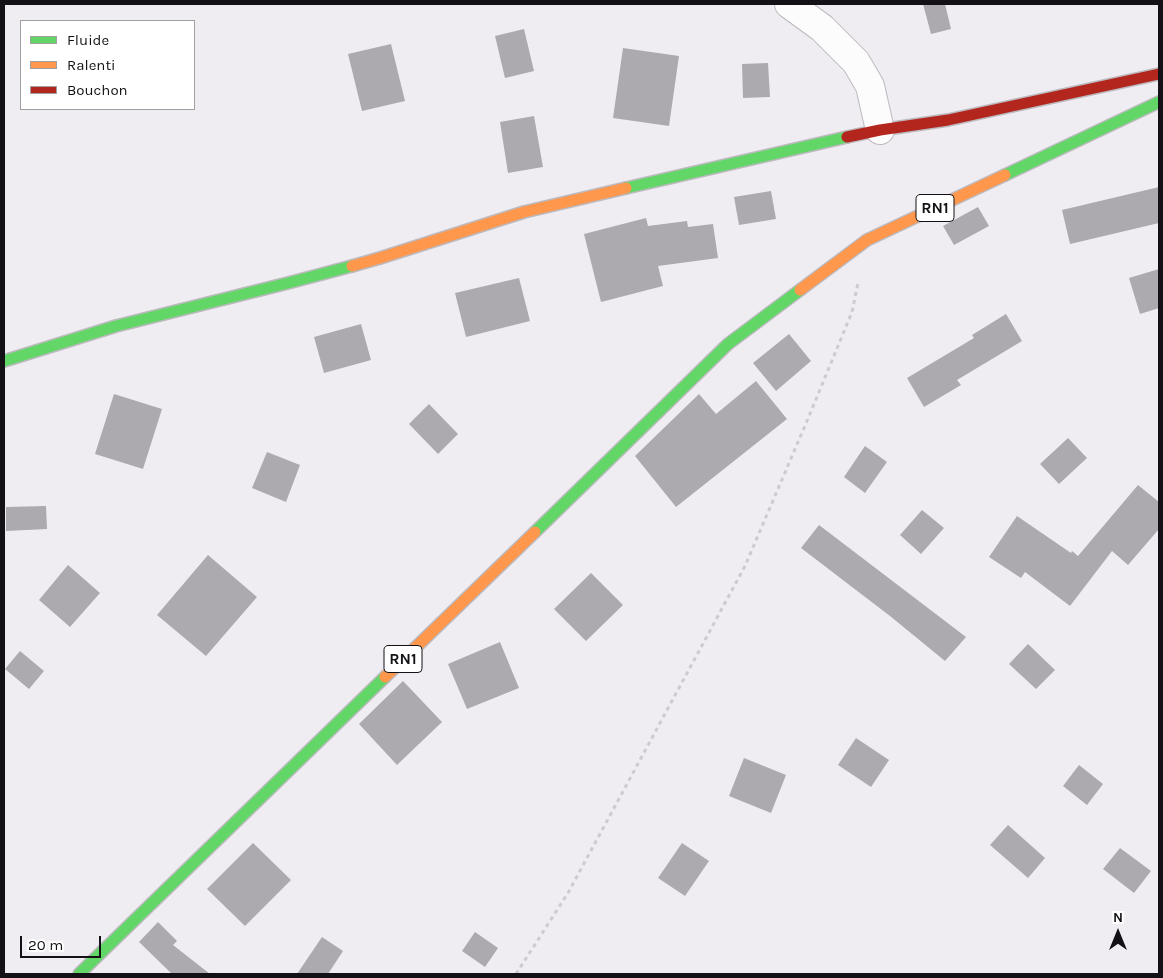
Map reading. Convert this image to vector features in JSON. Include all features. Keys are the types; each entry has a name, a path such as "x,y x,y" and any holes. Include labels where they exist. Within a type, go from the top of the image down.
{"main road":[{"path":"4,361 116,326 380,258 524,212 880,130 948,120 1159,74"},
{"name":"RN1","path":"79,974 728,344 867,240 1159,102"}],"street":[{"path":"789,4 822,28 856,62 870,86 880,130"}],"path":[{"path":"516,974 568,893 745,566 852,312 867,240"}],"building":[{"path":"923,4 945,4 951,29 931,34"},
{"path":"524,29 534,71 505,78 495,36"},
{"path":"391,44 405,101 362,111 348,54"},
{"path":"623,48 679,56 669,126 613,118"},
{"path":"768,63 770,97 743,98 742,64"},
{"path":"534,116 543,167 508,173 500,122"},
{"path":"1159,187 1159,223 1070,244 1062,210"},
{"path":"771,191 776,219 739,225 734,197"},
{"path":"978,207 989,226 954,245 943,226"},
{"path":"646,218 648,226 687,221 688,227 713,224 718,258 658,266 663,286 601,302 584,234"},
{"path":"1159,269 1159,308 1140,314 1129,278"},
{"path":"519,278 530,321 466,337 455,293"},
{"path":"1006,314 1022,341 957,380 961,385 924,407 907,378 974,338 972,335"},
{"path":"361,324 371,360 324,373 314,337"},
{"path":"789,334 811,361 776,391 753,363"},
{"path":"756,381 787,419 676,507 635,456 699,394 716,414"},
{"path":"114,394 162,409 143,469 95,454"},
{"path":"429,404 458,434 438,454 409,424"},
{"path":"1068,438 1087,458 1059,484 1040,464"},
{"path":"865,446 887,462 865,493 844,477"},
{"path":"267,452 300,465 286,502 252,488"},
{"path":"1138,485 1159,502 1159,529 1128,565 1112,551 1070,606 1025,572 1021,578 989,557 1017,516 1078,556"},
{"path":"46,506 47,529 6,531 6,507"},
{"path":"922,510 944,528 921,554 900,535"},
{"path":"819,525 966,637 945,661 801,548"},
{"path":"208,555 257,597 206,656 157,615"},
{"path":"68,565 100,593 70,627 39,600"},
{"path":"591,573 623,605 586,641 554,609"},
{"path":"500,642 519,688 467,709 448,664"},
{"path":"1028,644 1055,670 1036,689 1009,664"},
{"path":"20,651 44,671 29,689 5,669"},
{"path":"403,681 442,722 397,765 359,724"},
{"path":"856,738 889,760 871,787 838,765"},
{"path":"744,758 786,775 771,813 729,796"},
{"path":"1079,765 1103,784 1087,805 1063,786"},
{"path":"1008,825 1045,858 1028,878 990,845"},
{"path":"253,843 291,880 245,926 207,889"},
{"path":"682,843 709,861 685,896 658,878"},
{"path":"1120,848 1151,871 1134,893 1103,869"},
{"path":"158,922 177,941 173,945 210,974 172,974 139,942"},
{"path":"475,932 498,948 485,967 462,951"},
{"path":"322,937 343,951 328,974 297,974"}],"traffic: fast":[{"path":"1005,175 1159,102"},
{"path":"626,188 847,137"},
{"path":"4,361 116,326 352,266"},
{"path":"535,532 728,344 800,290"},
{"path":"79,974 385,677"}],"traffic: slow":[{"path":"800,290 867,240 1005,175"},
{"path":"352,266 524,212 626,188"},
{"path":"385,677 535,532"}],"traffic: jam":[{"path":"847,137 948,120 1159,74"}]}
